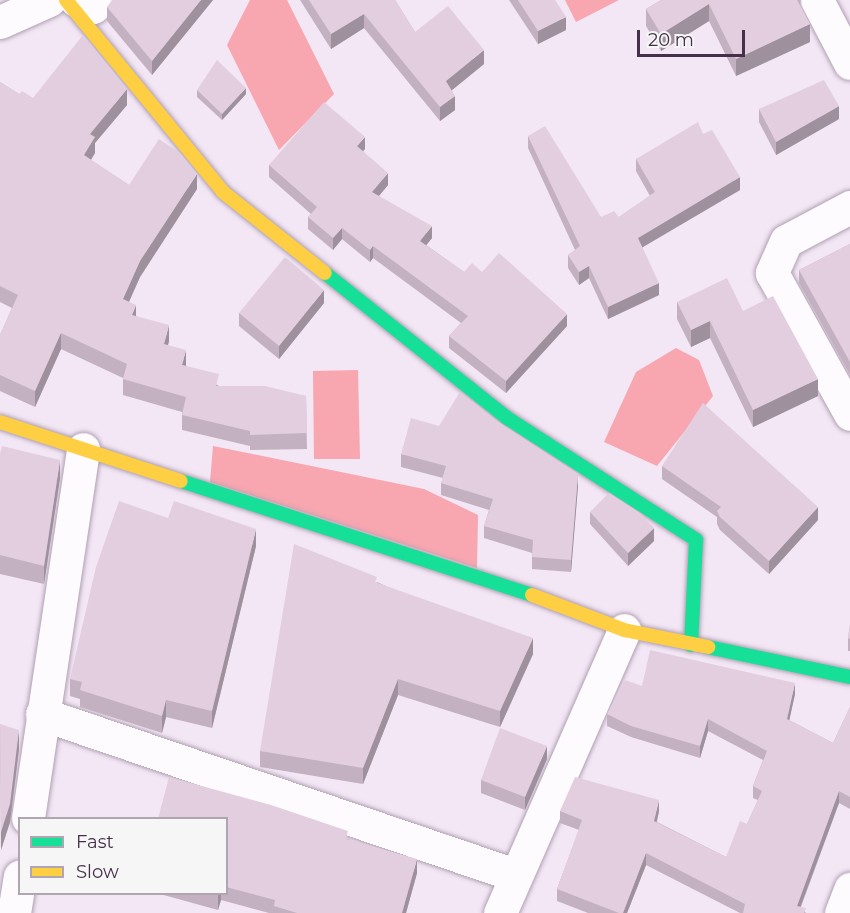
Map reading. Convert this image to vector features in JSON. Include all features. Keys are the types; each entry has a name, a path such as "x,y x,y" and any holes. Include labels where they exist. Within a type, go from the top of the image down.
{"street":[{"path":"0,22 49,0"},
{"path":"66,0 223,192 507,418 696,540 691,645"},
{"path":"76,0 93,6 100,0"},
{"path":"817,0 850,63"},
{"path":"850,207 786,241 772,273 850,414"},
{"path":"0,422 586,613 624,630 850,677"},
{"path":"28,817 83,449"},
{"path":"500,913 624,630"},
{"path":"42,714 515,875"},
{"path":"14,913 18,888"},
{"path":"841,913 850,889"}],"shaded area":[{"path":"250,0 287,0 334,94 279,150 227,45"},
{"path":"565,0 619,0 576,22"},
{"path":"676,348 699,360 713,396 657,466 604,442 636,372"},
{"path":"358,370 360,459 314,459 313,371"},
{"path":"213,446 424,489 478,515 477,568 210,482"}],"building":[{"path":"112,0 201,0 152,61 107,7"},
{"path":"309,0 395,0 415,32 448,6 484,50 446,81 455,96 440,107 364,14 331,34"},
{"path":"518,0 555,0 566,17 538,31"},
{"path":"661,0 797,0 810,24 736,59 709,4 661,34 646,9"},
{"path":"83,35 127,89 90,134 95,137 84,155 129,185 159,139 180,153 197,174 140,261 123,299 136,305 132,315 169,325 164,344 186,350 182,365 219,374 216,386 265,386 306,396 307,433 250,435 250,431 182,415 186,397 123,379 127,364 61,333 35,391 0,375 0,335 18,295 0,286 0,82 19,94 22,91 33,98"},
{"path":"217,60 246,88 222,114 197,90"},
{"path":"824,80 839,106 776,142 759,109"},
{"path":"324,102 365,137 357,146 388,173 372,192 432,226 420,241 464,272 472,263 482,272 499,253 567,314 506,381 449,336 468,316 373,246 370,250 342,228 333,238 308,217 317,207 269,165"},
{"path":"698,122 703,134 712,130 740,177 638,238 659,283 608,307 589,266 579,272 568,255 580,246 528,136 545,126 601,217 614,211 619,217 655,192 636,159"},
{"path":"850,244 850,362 799,270"},
{"path":"285,257 324,290 279,346 239,313"},
{"path":"727,278 743,311 773,296 818,379 753,410 710,321 691,330 677,302"},
{"path":"460,392 497,421 578,474 571,560 532,557 533,540 484,526 493,499 441,483 446,466 401,454 411,418 439,426"},
{"path":"703,403 818,507 769,561 720,517 717,511 721,507 662,466"},
{"path":"2,446 60,460 44,566 0,555 0,454"},
{"path":"609,493 640,513 654,528 628,553 590,512"},
{"path":"119,501 168,518 174,501 256,529 212,711 166,700 162,716 80,690 82,682 70,679 96,567"},
{"path":"294,544 377,577 375,582 533,638 500,711 398,679 363,768 260,751"},
{"path":"650,650 795,683 787,719 833,743 850,707 850,797 839,791 797,906 806,908 804,913 743,913 745,904 646,853 623,913 557,889 582,820 560,811 575,777 659,800 654,821 726,857 740,821 747,824 762,791 753,786 767,751 708,719 700,746 631,726 607,714 625,680 642,686"},
{"path":"0,724 19,730 10,804 1,832"},
{"path":"500,728 547,746 525,797 481,780"},
{"path":"169,777 271,805 348,831 346,839 417,859 402,913 297,913 274,906 275,900 228,888 228,817 159,817"}],"traffic: fast":[{"path":"325,273 507,418 696,540 691,645"},
{"path":"181,481 532,595"},
{"path":"708,647 850,677"}],"traffic: slow":[{"path":"66,0 223,192 325,273"},
{"path":"0,422 181,481"},
{"path":"532,595 624,630 708,647"}]}
